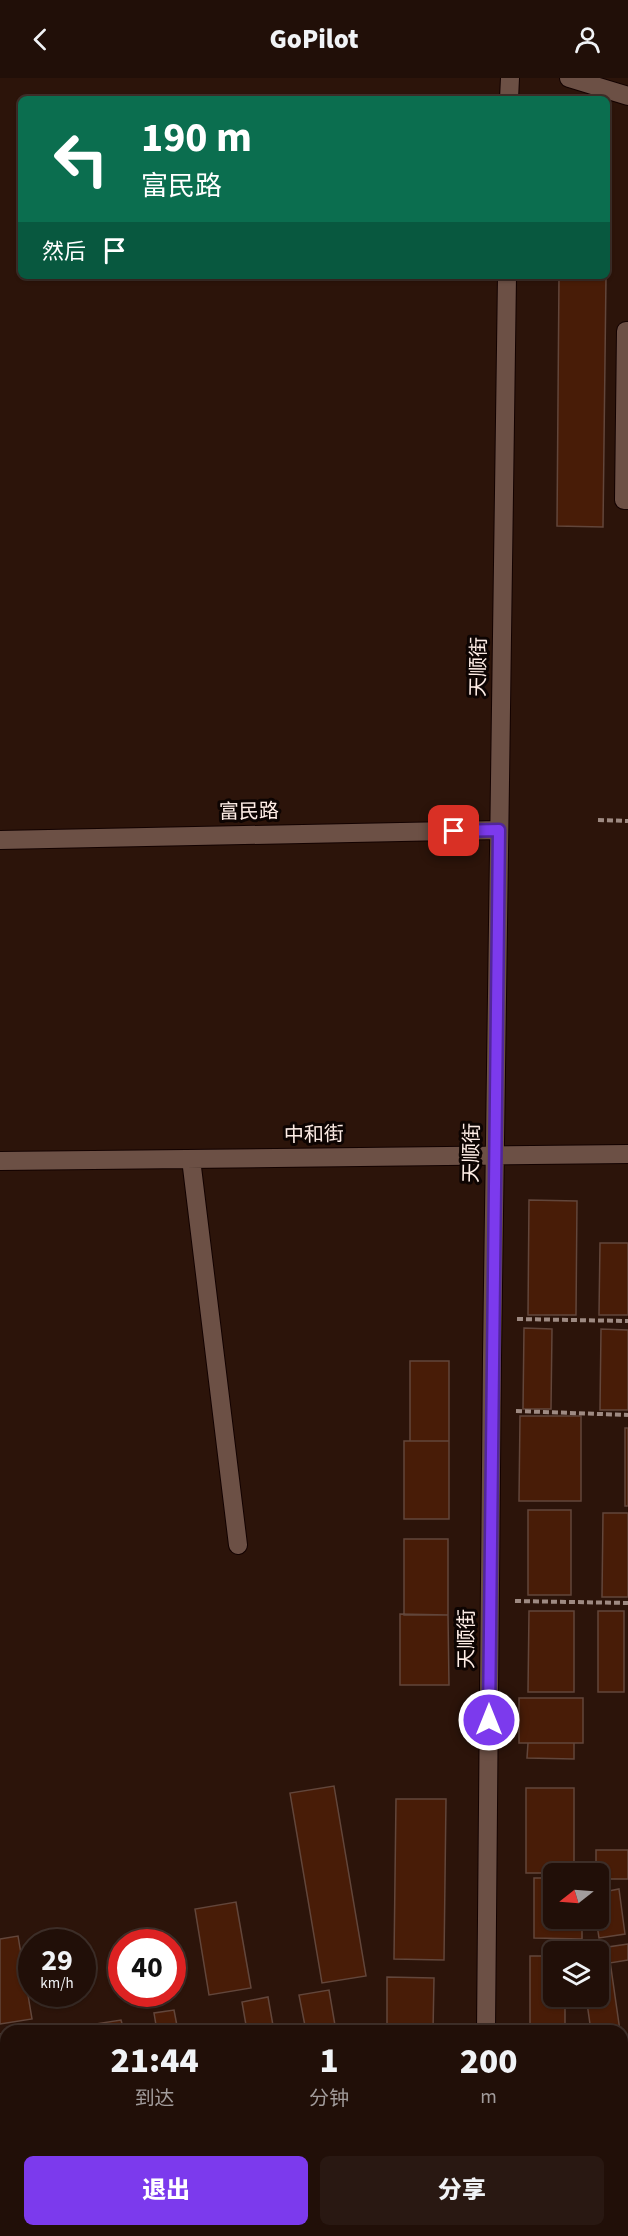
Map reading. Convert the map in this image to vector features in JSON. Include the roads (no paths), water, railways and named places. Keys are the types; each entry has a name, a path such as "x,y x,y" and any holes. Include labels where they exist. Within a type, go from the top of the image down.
{"street":[{"path":"509,96 510,78"},
{"path":"570,78 628,96"},
{"name":"天顺街","path":"486,2025 492,1318 507,279"},
{"path":"628,331 626,331 624,500 628,500"},
{"name":"富民路","path":"0,840 499,830"},
{"name":"中和街","path":"0,1161 628,1154"},
{"path":"191,1159 238,1545"}]}
